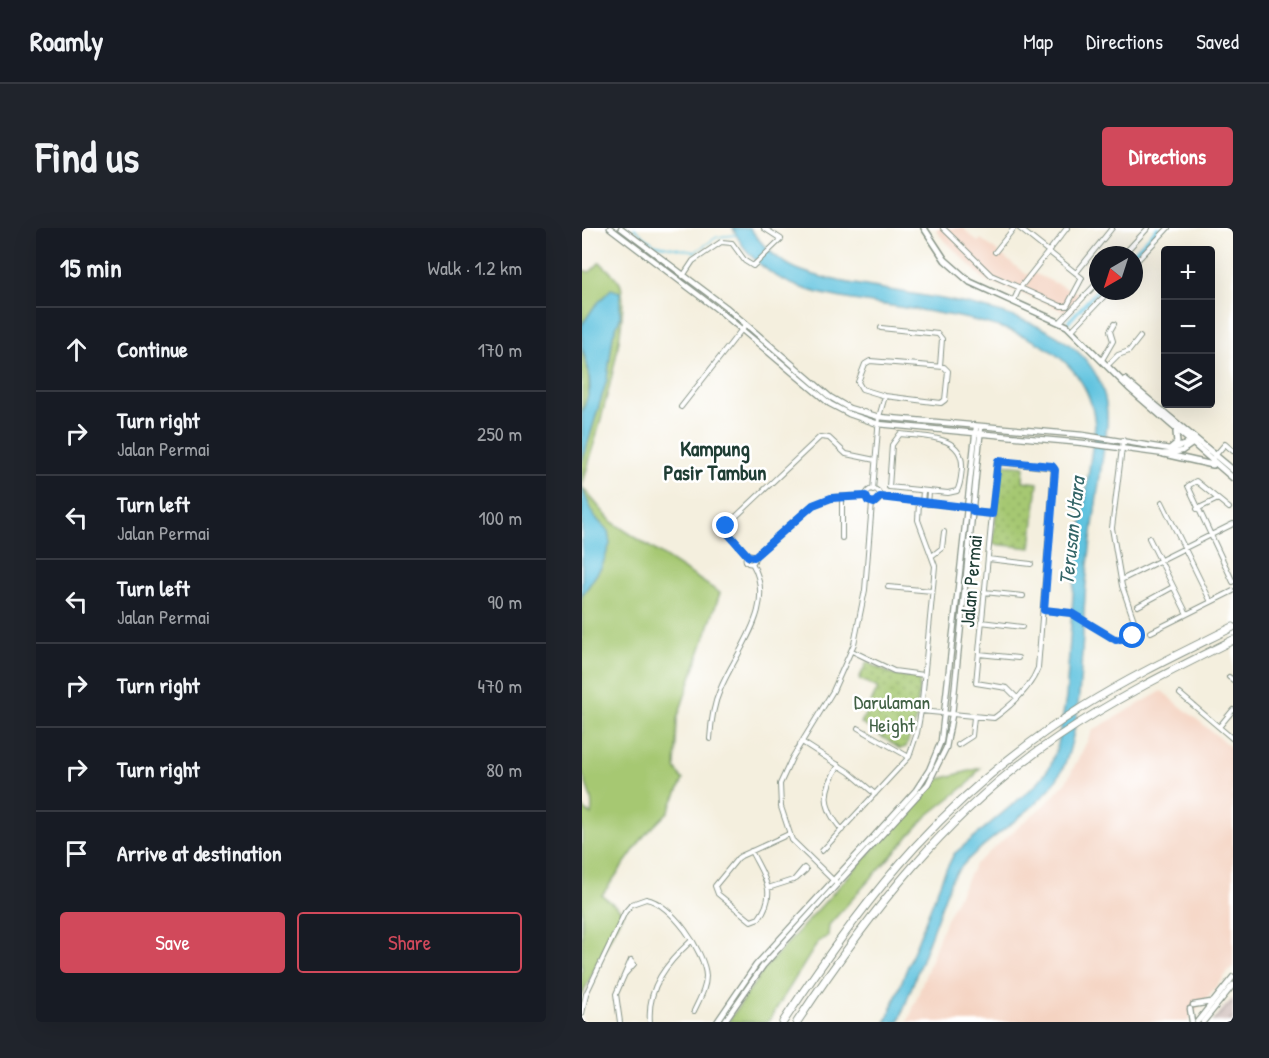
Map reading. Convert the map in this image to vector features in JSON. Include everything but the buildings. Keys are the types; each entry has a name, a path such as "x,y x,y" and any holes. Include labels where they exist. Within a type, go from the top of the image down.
{"highway":[{"path":"783,1022 854,918 912,848 978,785 1053,727 1086,705 1233,627"},
{"path":"797,1022 856,935 928,848 990,789 1056,738 1091,715 1144,684 1233,640"}],"main road":[{"path":"924,228 935,248 959,274 982,290 1060,322 1072,330 1173,428 1193,441"},
{"path":"1110,368 1213,458 1233,470"},
{"path":"1170,449 1178,440 1173,428"},
{"path":"1164,454 1202,460 1220,468 1233,478"},
{"path":"1213,458 1220,468"}],"street":[{"path":"609,228 742,330 830,404 849,414 878,424 1112,446 1164,454 1177,453 1193,441"},
{"path":"621,228 746,324 830,397 849,408 879,417 1083,435 1170,449 1193,441"},
{"path":"683,276 693,261 721,242 732,243 745,261 753,266 781,238 764,228"},
{"path":"943,228 986,272 1019,289 1060,306 1067,306 1083,280 1019,228"},
{"path":"995,252 1014,228"},
{"path":"1013,302 1019,289 1067,228"},
{"path":"1076,273 1112,228"},
{"path":"1131,246 1148,228"},
{"path":"1143,254 1168,228"},
{"path":"631,246 636,240"},
{"path":"1060,322 1089,291"},
{"path":"1072,330 1100,300"},
{"path":"681,407 746,324"},
{"path":"1102,360 1113,341 1110,331 1114,324"},
{"path":"881,328 938,334 942,339 940,366"},
{"path":"1110,368 1118,355 1129,351 1140,337"},
{"path":"876,361 940,366 948,371 943,402 885,396 867,392 859,386 865,364 876,361"},
{"path":"710,739 717,696 753,624 760,604 762,585 752,563 754,557 808,508 825,500 866,496 873,490 878,424 885,396"},
{"path":"717,1022 756,965 923,781 935,759 945,714 978,427"},
{"path":"962,432 974,448"},
{"path":"900,434 949,442 961,454 962,471 959,488 955,492 922,491 892,488 888,485 892,445 896,436 900,434"},
{"path":"724,1022 764,966 935,773 946,748 952,715 970,510 971,471 978,434"},
{"path":"754,557 748,556 726,531 726,526 820,437 829,438 846,454 876,460"},
{"path":"1044,610 1071,613 1116,640 1137,634 1139,628 1121,580 1112,528 1123,440"},
{"path":"1213,458 1225,444 1233,451"},
{"name":"Jalan Permai","path":"921,711 994,718 1017,698 1030,686 1038,668 1054,468 998,461 976,683 1007,688 1017,698"},
{"path":"962,471 971,471"},
{"path":"1229,508 1194,481 1188,488 1233,582"},
{"path":"873,490 880,497 992,514"},
{"path":"822,851 909,757 917,734 935,568 933,555 918,520 922,491"},
{"path":"928,504 929,492"},
{"path":"837,884 797,847 789,834 781,807 780,784 802,742 834,691 852,651 865,590 872,503 866,496"},
{"path":"842,497 842,538"},
{"path":"872,503 880,497"},
{"path":"1197,509 1218,499"},
{"path":"1162,502 1211,602"},
{"path":"1121,580 1233,524"},
{"path":"933,555 942,547 944,532"},
{"path":"1149,538 1187,614"},
{"path":"748,556 746,561 752,563"},
{"path":"988,559 1031,564"},
{"path":"888,587 932,591"},
{"path":"1138,606 1173,587"},
{"path":"1151,632 1233,591"},
{"path":"984,592 1023,596"},
{"path":"981,622 1022,627"},
{"path":"852,651 897,672 924,675"},
{"path":"979,654 1018,658"},
{"path":"1180,694 1233,739"},
{"path":"1219,727 1233,710"},
{"path":"958,745 972,736 974,717"},
{"path":"858,728 909,757"},
{"path":"802,742 858,778 875,794"},
{"path":"838,765 826,788 825,801 830,816 842,830"},
{"path":"751,852 768,888 768,906 759,918 751,921 716,892 716,886 738,858 789,834"},
{"path":"768,888 794,880"},
{"path":"582,1014 586,994 625,912 632,904 646,899 662,904 702,957 706,974 704,989 694,1011"},
{"path":"650,1022 650,1006 660,975 691,941"},
{"path":"620,1022 615,999 622,976"},
{"path":"1197,1022 1233,977"},
{"path":"1203,1022 1233,985"},
{"path":"1192,1022 1192,1007 1214,1001"}],"shaded area":[{"path":"936,228 963,228 978,242 981,239 1027,275 1031,272 1080,294 1064,312 1045,302 985,280 940,236"},
{"path":"1162,691 1233,749 1233,966 1187,1022 908,1022 946,919 975,864 1049,801 1066,782 1093,730"},
{"path":"1233,998 1233,1022 1212,1022 1225,1006"}],"green space":[{"path":"600,262 620,283 623,304 621,328 610,385 582,487 582,462 607,379 613,335 620,318 619,292 594,307 582,325 582,270 590,272"},
{"path":"582,347 589,389 582,414"},
{"path":"1001,464 1024,466 1023,481 1038,483 1031,548 993,544"},
{"path":"582,487 612,522 720,593 677,719 675,768 683,780 668,812 644,836 602,895 623,912 582,995 582,807 591,815 592,802 582,768 582,596 602,566 610,544 608,531 594,516"},
{"name":"Darulaman Height","path":"867,662 893,675 920,678 916,719 906,747 900,749 861,723 878,688 859,679"},
{"path":"980,768 969,783 927,816 829,925 828,936 818,942 768,1022 728,1022 764,969 936,780"}],"water":[{"name":"Terusan Utara","path":"733,228 750,228 773,254 786,264 802,271 840,281 938,298 990,310 1037,326 1075,349 1100,382 1107,426 1088,564 1078,707 1068,754 1061,772 1038,801 977,851 951,880 899,1022 886,1022 943,876 954,854 1036,785 1050,767 1058,744 1066,698 1074,581 1095,426 1083,385 1057,355 1020,335 976,321 836,297 799,287 779,278 760,264 744,248"},
{"path":"611,289 620,292 620,318 613,335 607,379 582,462 582,414 590,389 589,371 582,347 582,325 594,307"},
{"path":"582,488 594,516 608,531 610,544 602,566 582,596"}],"waterway":[{"path":"634,228 654,244 695,252 717,237 736,235"},
{"path":"1141,246 1158,228"},
{"path":"1069,321 1089,300"}],"district":[{"name":"Kampung Pasir Tambun","path":"715,461"}],"route":[{"path":"726,526 726,531 748,556 754,557 802,513 813,505 831,498 866,496 868,501 874,503 880,497 973,508 973,512 992,514 999,460 1052,466 1055,470 1044,610 1071,613 1112,639 1122,640 1133,636"}]}
